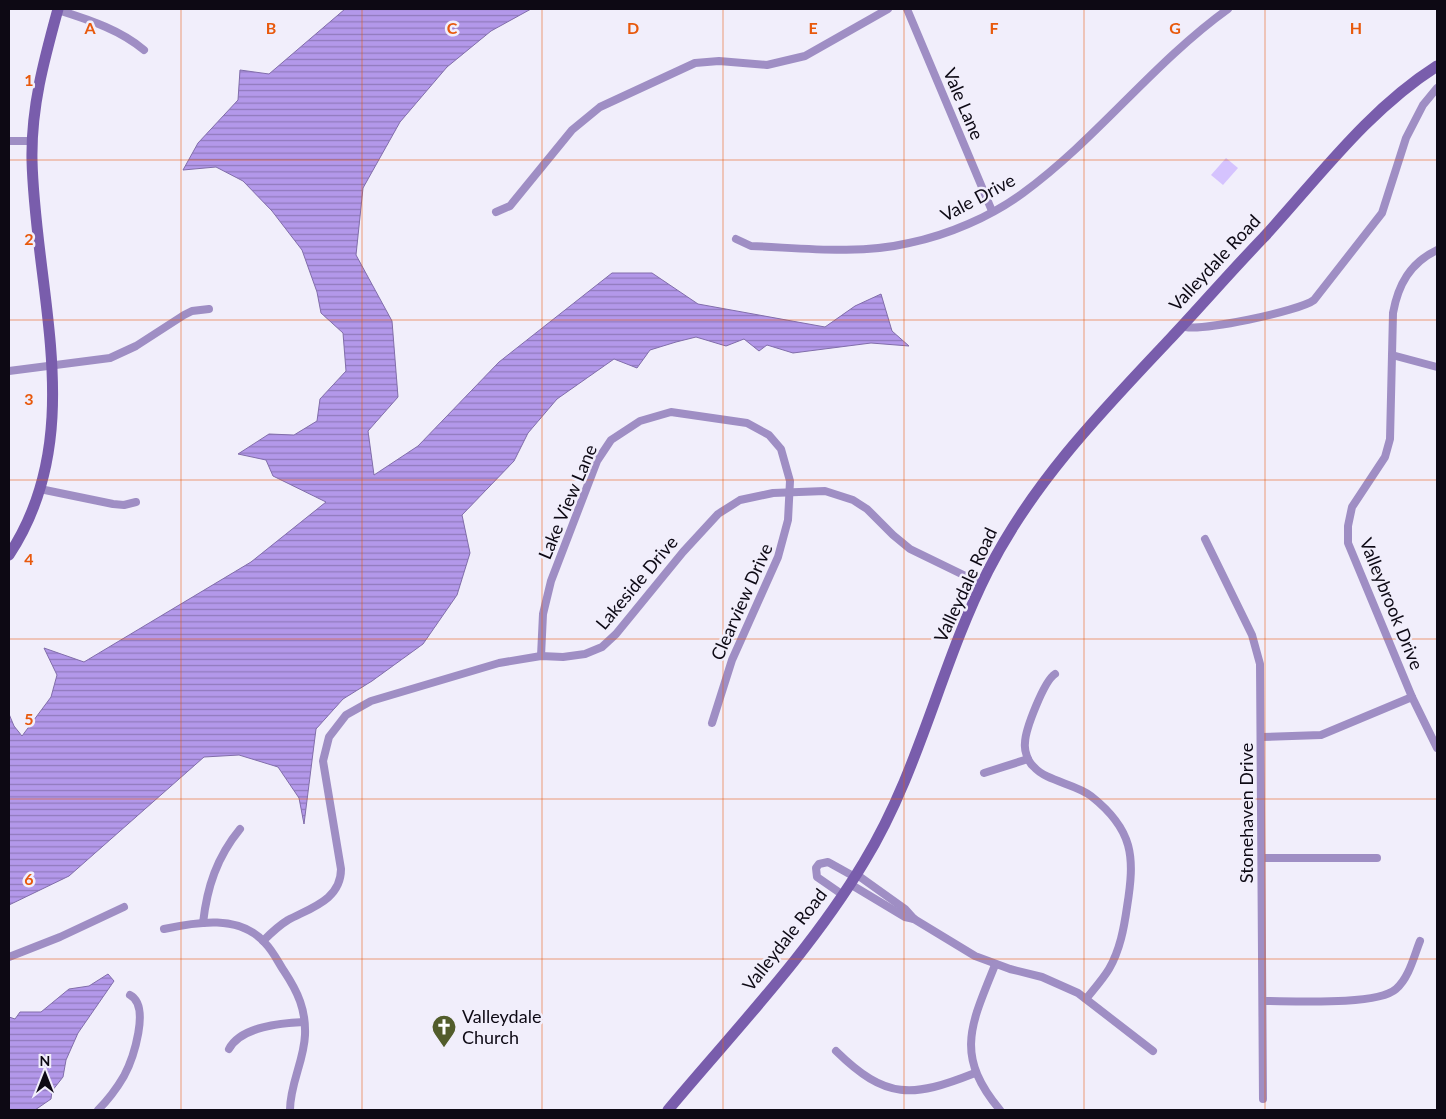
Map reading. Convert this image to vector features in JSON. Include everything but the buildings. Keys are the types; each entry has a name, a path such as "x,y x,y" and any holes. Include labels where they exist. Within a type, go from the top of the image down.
{"main road":[{"path":"9,555 27,522 40,489 52,439 53,365 33,178 32,141 37,89 58,9"},
{"name":"Valleydale Road","path":"668,1110 812,938 854,878 894,807 912,768 951,659 982,584 1005,539 1050,471 1108,405 1370,120 1409,86 1437,66"}],"street":[{"path":"58,9 102,24 133,41 144,50"},
{"path":"496,212 510,206 572,130 600,107 695,63 719,61 767,65 805,56 888,9"},
{"name":"Vale Lane","path":"907,9 992,211"},
{"name":"Vale Drive","path":"736,239 750,246 843,249 888,247 934,237 992,211 1023,193 1056,165 1183,44 1228,9"},
{"path":"1181,326 1195,329 1218,326 1300,307 1314,300 1382,213 1406,138 1423,105 1437,88"},
{"path":"9,141 32,141"},
{"name":"Valleybrook Drive","path":"1437,250 1416,264 1399,288 1393,313 1390,439 1385,457 1352,507 1348,526 1348,543 1412,697 1437,748"},
{"path":"9,371 98,360 117,355 192,311 209,309"},
{"path":"1392,355 1437,366"},
{"name":"Lake View Lane","path":"541,656 541,633 545,599 580,504 602,453 611,440 633,425 650,417 671,412 733,420 756,426 769,435 781,449 789,472 790,492"},
{"path":"40,489 114,504 124,505 136,502"},
{"name":"Lakeside Drive","path":"263,940 286,922 325,901 340,882 340,861 323,766 326,744 339,721 354,708 371,701 493,664 541,656 576,656 602,647 616,634 683,552 718,514 740,500 790,492 824,491 853,500 866,509 910,549 982,584"},
{"name":"Clearview Drive","path":"712,722 732,660 784,542 790,492"},
{"name":"Stonehaven Drive","path":"1205,539 1258,650 1261,672 1263,1099"},
{"path":"1055,674 1046,684 1028,728 1025,743 1028,759 1035,770 1088,794 1108,809 1119,824 1130,850 1132,877 1120,942 1109,969 1086,999"},
{"path":"1261,737 1321,735 1412,697"},
{"path":"984,773 1028,759"},
{"path":"204,923 212,876 221,857 240,829"},
{"path":"1262,858 1377,858"},
{"path":"843,895 818,877 816,868 819,864 828,862 905,909 914,919 974,956 995,965 1042,977 1086,999 1153,1051"},
{"path":"854,878 905,918 914,919"},
{"path":"9,957 60,937 124,907"},
{"path":"164,929 204,923 238,925 246,928 263,940 301,1000 305,1041 293,1082 290,1110"},
{"path":"1263,1000 1352,1000 1381,998 1396,990 1402,982 1420,940"},
{"path":"995,965 972,1030 971,1046 975,1073 986,1094 1000,1110"},
{"path":"98,1110 124,1076 134,1051 139,1011 136,1000 130,994"},
{"path":"229,1049 231,1045 266,1025 304,1022"},
{"path":"836,1051 868,1078 897,1090 933,1088 975,1073"}],"shaded area":[{"path":"345,9 531,9 491,31 447,67 400,122 363,188 356,255 392,321 398,397 368,431 374,475 418,446 499,362 612,273 652,273 698,304 825,327 855,306 881,294 892,331 909,346 871,343 793,353 767,345 759,351 744,339 726,346 696,337 650,350 637,368 614,359 557,399 528,433 514,461 462,515 470,553 457,595 423,644 372,681 343,699 316,729 304,824 299,798 278,767 239,755 204,757 69,876 9,905 9,714 14,726 22,736 51,697 57,675 44,648 84,662 251,562 326,502 273,476 266,460 238,454 269,434 294,435 317,421 320,399 346,371 343,333 321,313 317,292 302,250 272,211 243,181 216,167 183,170 198,143 238,100 240,70 269,74"},
{"path":"1226,158 1238,168 1223,185 1211,175"},
{"path":"108,974 114,981 78,1033 66,1060 63,1077 52,1091 51,1099 35,1110 9,1110 9,1017 15,1019 20,1012 41,1012 69,989 89,986"}],"place":[{"name":"Valleydale Church","path":"444,1048"}]}
